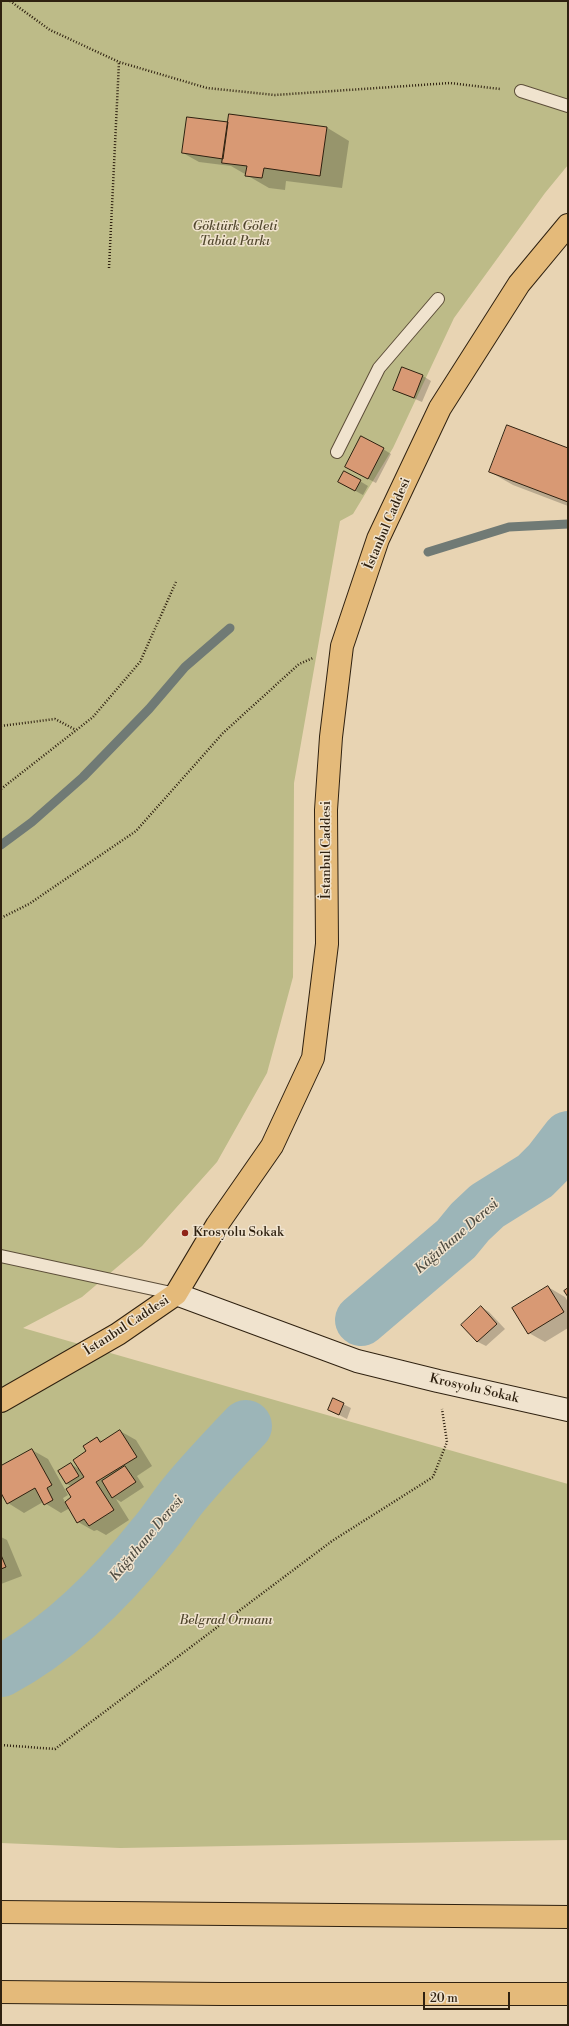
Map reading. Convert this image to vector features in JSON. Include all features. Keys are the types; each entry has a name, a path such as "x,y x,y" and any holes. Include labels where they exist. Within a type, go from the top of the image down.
{"main road":[{"name":"İstanbul Caddesi","path":"1,1400 118,1334 176,1294 217,1224 272,1146 313,1058 327,944 326,810 331,737 342,646 378,539 440,408 519,284 568,225"},
{"name":"Krosyolu Sokak","path":"176,1294 357,1361 568,1410"},
{"path":"1,1912 568,1916"},
{"path":"1,1992 221,1994 568,1994"}],"lane":[{"path":"521,91 568,106"},
{"path":"337,452 380,368 438,299"},
{"path":"1,1256 176,1294"}],"path":[{"path":"10,1 50,30 119,62 207,88 275,95 450,83 521,91"},
{"path":"109,268 119,62"},
{"path":"1,789 93,717 140,662 176,582"},
{"path":"1,918 29,904 136,831 222,733 299,664 342,646"},
{"path":"1,726 55,719 76,730"},
{"path":"1,1745 55,1749 332,1541 433,1477 447,1442 438,1381"}],"green space":[{"path":"1,1 568,2 568,165 545,193 454,318 393,448 353,514 340,521 294,783 293,977 267,1073 217,1162 142,1246 82,1297 23,1328 568,1484 568,1840 120,1848 1,1843"}],"building":[{"path":"229,114 327,127 320,176 264,168 262,178 245,176 247,166 222,163"},
{"path":"187,117 228,122 223,159 182,153"},
{"path":"402,367 423,375 414,398 393,390"},
{"path":"507,425 568,448 568,502 489,472"},
{"path":"361,436 384,448 368,479 345,467"},
{"path":"344,471 361,480 355,491 338,482"},
{"path":"548,1286 564,1312 528,1334 512,1308"},
{"path":"568,1288 568,1297 564,1291"},
{"path":"481,1306 497,1324 477,1342 461,1325"},
{"path":"333,1398 344,1403 339,1415 328,1410"},
{"path":"120,1430 137,1457 96,1482 114,1510 89,1526 84,1519 77,1523 65,1502 71,1497 66,1489 84,1477 73,1460 86,1451 83,1446 97,1437 100,1442"},
{"path":"32,1449 52,1485 47,1488 53,1500 44,1505 35,1488 7,1504 1,1493 1,1466"},
{"path":"71,1463 79,1476 66,1484 58,1471"},
{"path":"125,1466 136,1482 112,1498 102,1481"},
{"path":"1,1555 6,1567 1,1569"}],"waterway":[{"path":"428,552 509,527 568,524"},
{"path":"1,845 32,822 83,777 149,709 185,667 230,628"},
{"name":"Kâğıthane Deresi","path":"361,1320 456,1239 470,1222 487,1206 535,1176 548,1163 568,1137"},
{"name":"Kâğıthane Deresi","path":"1,1671 44,1644 65,1628 103,1592 138,1554 192,1484 246,1426"}],"place":[{"name":"Krosyolu Sokak","path":"185,1233"}],"park label":[{"name":"Göktürk Göleti Tabiat Parkı","path":"235,234"},
{"name":"Belgrad Ormanı","path":"226,1621"}]}
